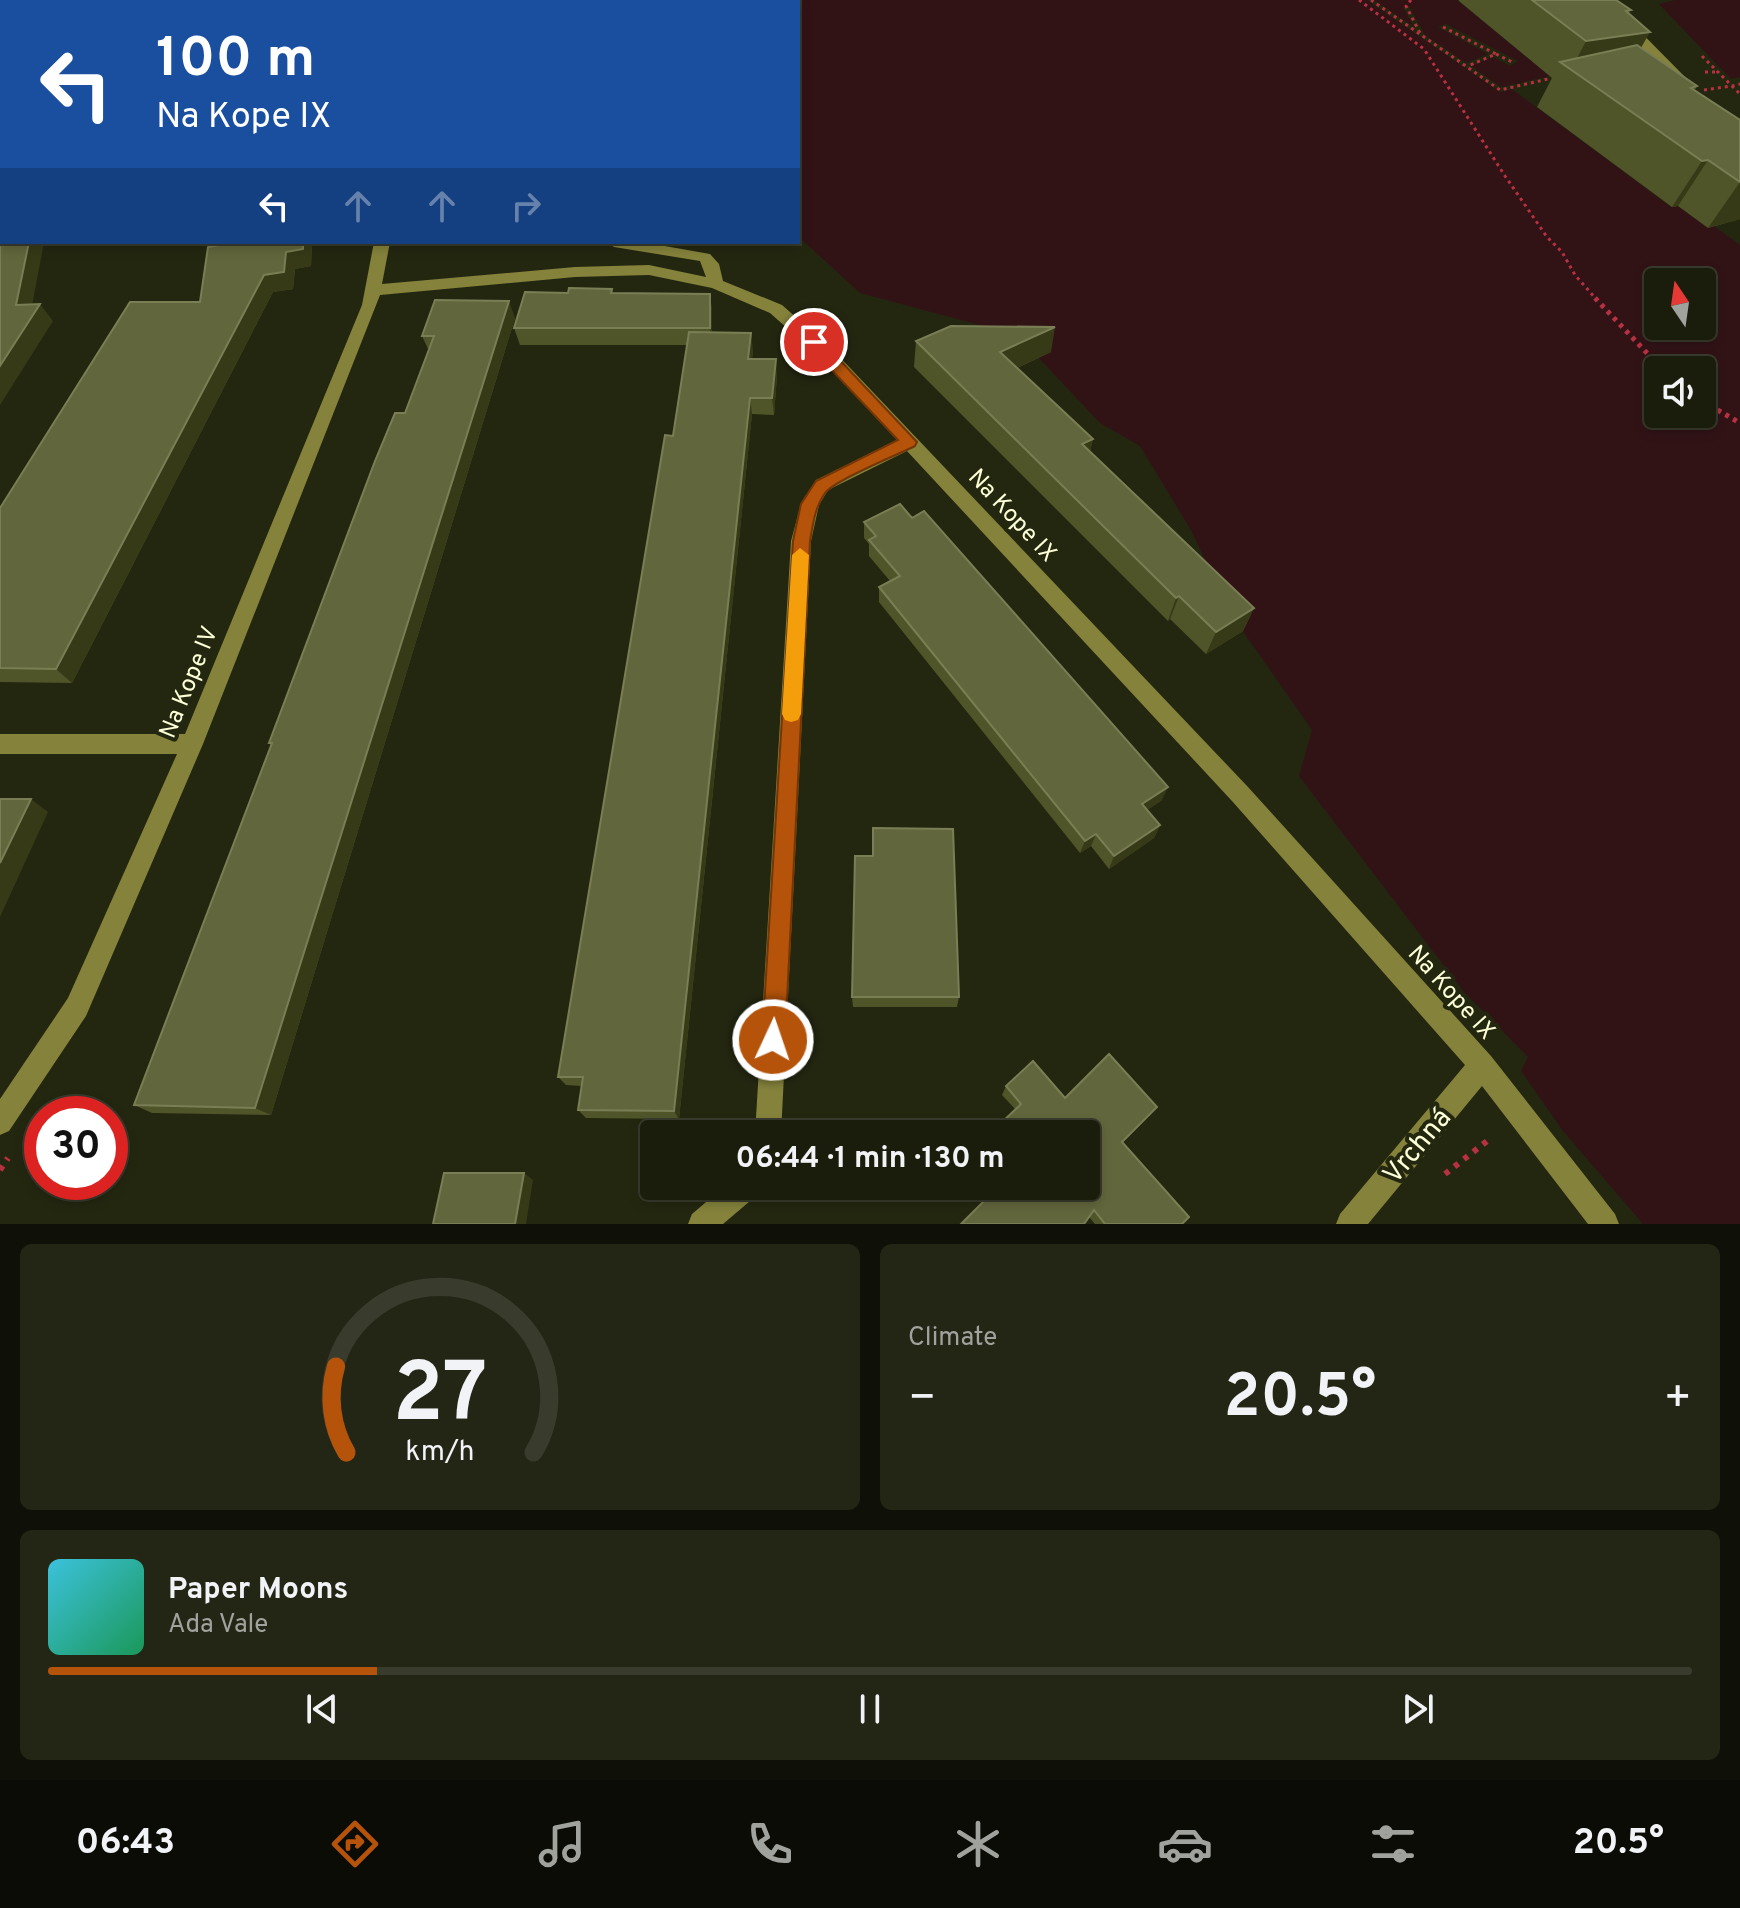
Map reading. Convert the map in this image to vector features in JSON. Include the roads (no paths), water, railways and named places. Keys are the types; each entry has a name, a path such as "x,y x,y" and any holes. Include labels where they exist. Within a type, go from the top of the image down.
{"street":[{"path":"1602,0 1693,92"},
{"name":"Na Kope IV","path":"0,1122 77,1007 192,744 374,290 382,244"},
{"path":"626,244 705,257 711,264 716,284"},
{"name":"Na Kope IX","path":"374,290 614,270 649,270 716,284 776,309 802,330 1240,794 1482,1065 1605,1224"},
{"path":"769,1120 803,532 810,504 822,485 909,442"},
{"path":"0,744 192,744"},
{"name":"Vrchná","path":"1350,1224 1482,1065"},
{"path":"702,1224 730,1200"}]}
